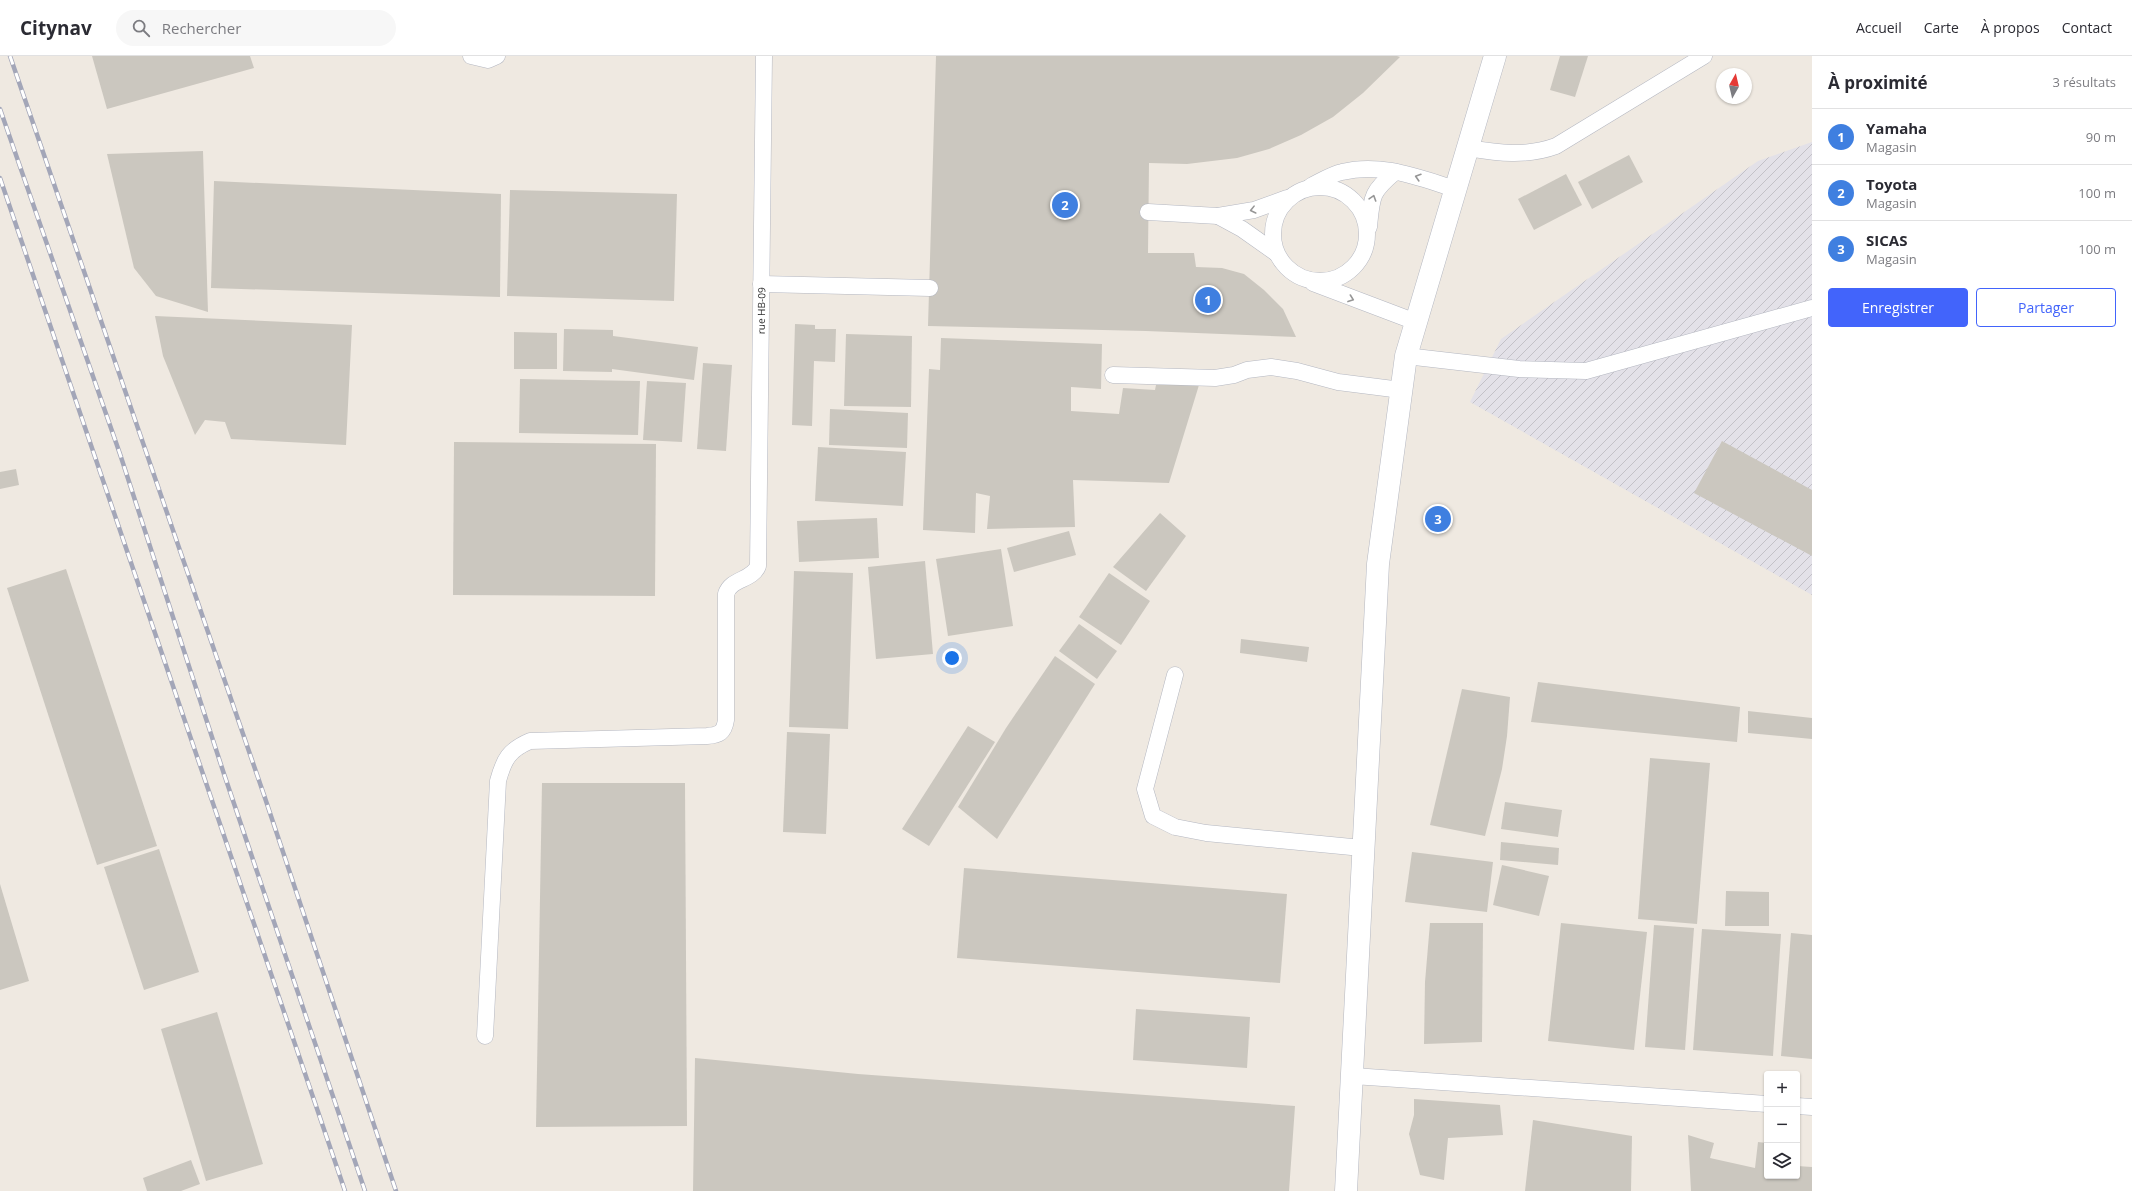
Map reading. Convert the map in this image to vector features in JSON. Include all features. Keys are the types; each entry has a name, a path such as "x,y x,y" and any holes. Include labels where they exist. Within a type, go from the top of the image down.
{"street":[{"path":"1346,1191 1353,1076 1362,848 1378,564 1406,356 1495,56"}],"lane":[{"path":"471,56 488,60 497,56"},
{"name":"rue HB-09","path":"485,1036 498,781 502,767 509,754 518,746 530,742 719,735 725,730 726,594 730,585 751,575 758,566 764,56"},
{"path":"1468,148 1507,154 1540,152 1556,146 1704,56"},
{"path":"1148,212 1218,216 1254,210 1288,198 1341,172 1363,168 1395,172 1456,189"},
{"path":"1302,278 1325,282 1350,272 1363,255 1368,233 1372,196 1380,185 1395,172"},
{"path":"1310,187 1332,188 1348,196 1364,215 1368,233"},
{"path":"1288,198 1276,215 1272,233 1276,253 1285,267 1302,278 1416,322"},
{"path":"1218,216 1242,229 1276,253"},
{"path":"761,284 930,288"},
{"path":"1406,356 1519,369 1586,371 1812,308"},
{"path":"1113,375 1215,378 1234,375 1248,370 1271,367 1297,371 1338,382 1401,390"},
{"path":"1175,675 1144,788 1153,816 1175,827 1206,833 1362,848"},
{"path":"1353,1076 1764,1104"},
{"path":"1800,1106 1812,1107"}],"shaded area":[{"path":"1812,142 1812,595 1470,402 1501,339 1758,161"}],"building":[{"path":"92,56 250,56 254,68 107,109"},
{"path":"936,56 1400,57 1363,93 1333,117 1301,135 1269,149 1237,158 1187,164 1149,163 1148,253 1194,253 1196,267 1222,268 1244,274 1264,290 1283,309 1296,337 1146,331 928,326"},
{"path":"1560,56 1588,56 1575,97 1550,90"},
{"path":"203,151 208,312 156,296 134,268 107,154"},
{"path":"1629,155 1643,182 1592,209 1578,182"},
{"path":"1566,174 1582,205 1534,230 1518,199"},
{"path":"214,181 501,194 500,297 211,288"},
{"path":"510,190 677,194 674,301 507,296"},
{"path":"155,316 352,325 346,445 231,439 225,422 205,420 195,435 163,356"},
{"path":"795,324 815,325 815,329 836,329 835,362 814,361 812,426 792,425"},
{"path":"564,329 613,330 613,336 698,347 694,380 612,369 612,372 563,371"},
{"path":"514,332 557,333 557,369 514,369"},
{"path":"846,334 912,336 911,407 844,406"},
{"path":"941,338 1102,344 1101,389 1071,387 1071,411 1119,414 1123,388 1155,390 1156,385 1199,385 1169,483 1073,480 1075,527 987,529 990,496 976,493 975,533 923,530 929,369 940,370"},
{"path":"703,363 732,365 726,451 697,449"},
{"path":"520,379 640,381 638,435 519,433"},
{"path":"647,381 686,383 682,442 643,440"},
{"path":"830,409 908,413 907,448 829,445"},
{"path":"1722,441 1812,490 1812,556 1694,493"},
{"path":"454,442 656,444 655,596 453,595"},
{"path":"818,447 906,452 903,506 815,501"},
{"path":"16,469 19,485 0,489 0,472"},
{"path":"1160,513 1186,536 1146,591 1113,567"},
{"path":"877,518 879,558 799,562 797,521"},
{"path":"1069,531 1076,555 1014,572 1007,548"},
{"path":"1001,549 1013,626 948,636 936,559"},
{"path":"925,561 933,654 876,659 868,567"},
{"path":"66,569 157,846 97,865 7,588"},
{"path":"794,571 853,573 848,729 789,727"},
{"path":"1109,573 1150,601 1121,645 1079,617"},
{"path":"1079,624 1117,651 1097,679 1059,651"},
{"path":"1241,639 1309,647 1307,662 1240,653"},
{"path":"1055,656 1095,684 997,839 958,807 1006,728"},
{"path":"1538,682 1740,707 1737,742 1531,722"},
{"path":"1462,689 1510,697 1507,736 1502,769 1485,836 1430,825"},
{"path":"1748,711 1812,718 1812,739 1748,733"},
{"path":"968,726 995,742 929,846 902,829"},
{"path":"787,732 830,734 826,834 783,832"},
{"path":"1650,758 1710,763 1697,924 1638,919"},
{"path":"542,783 685,783 687,1126 536,1127"},
{"path":"1505,802 1562,810 1558,837 1501,829"},
{"path":"1501,842 1559,848 1558,865 1500,860"},
{"path":"159,849 199,972 144,990 104,867"},
{"path":"1412,852 1493,862 1487,912 1405,902"},
{"path":"1502,865 1549,876 1539,916 1493,905"},
{"path":"964,868 1287,894 1280,983 957,958"},
{"path":"0,884 29,981 0,990"},
{"path":"1726,891 1769,892 1769,926 1725,926"},
{"path":"1430,923 1483,923 1482,1042 1424,1044 1425,982"},
{"path":"1561,923 1647,932 1634,1050 1548,1041"},
{"path":"1654,925 1694,928 1685,1050 1645,1047"},
{"path":"1702,929 1781,934 1773,1056 1693,1050"},
{"path":"1791,933 1812,935 1812,1059 1781,1056"},
{"path":"1136,1009 1250,1017 1247,1068 1133,1060"},
{"path":"217,1012 263,1164 206,1181 161,1029"},
{"path":"695,1058 858,1074 1295,1106 1289,1191 693,1191"},
{"path":"1414,1099 1500,1105 1503,1135 1448,1138 1444,1180 1420,1175 1409,1134 1414,1115"},
{"path":"1533,1120 1632,1136 1631,1191 1525,1191"},
{"path":"1688,1135 1714,1143 1710,1158 1755,1168 1758,1142 1764,1143 1764,1179 1800,1179 1800,1166 1812,1167 1812,1191 1691,1191"},
{"path":"191,1160 200,1184 181,1191 147,1191 143,1178"}],"railway":[{"path":"10,56 264,795 396,1191"},
{"path":"0,109 120,454 224,774 365,1191"},
{"path":"0,178 345,1191"}],"place":[{"name":"Toyota","path":"1065,205"},
{"name":"Yamaha","path":"1208,300"},
{"name":"SICAS","path":"1438,519"}]}
